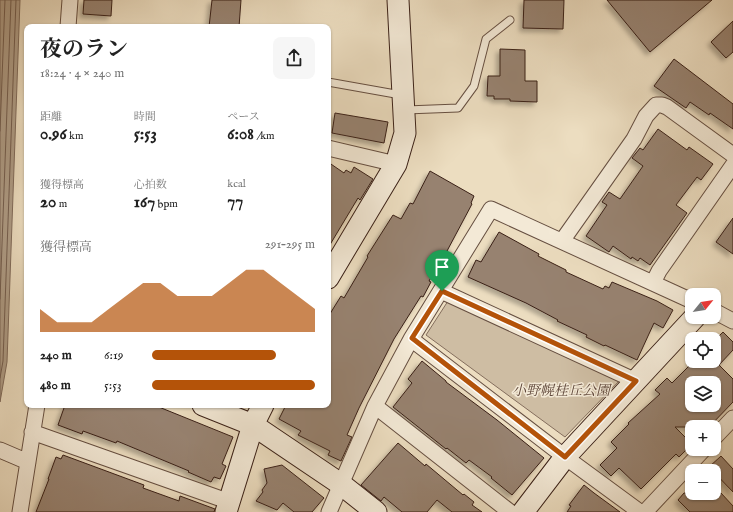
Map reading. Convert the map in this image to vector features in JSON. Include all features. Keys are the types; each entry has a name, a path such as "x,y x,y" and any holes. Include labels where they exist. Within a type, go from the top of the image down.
{"street":[{"path":"68,24 70,0"},
{"path":"331,273 396,164 405,133 398,0"},
{"path":"562,241 634,139 646,116 656,105 667,107 733,155"},
{"path":"331,149 396,164"},
{"path":"653,283 659,271 733,165"},
{"path":"329,512 342,485 374,406 412,338 491,209 685,298"},
{"path":"442,291 636,381"},
{"path":"721,315 733,321"},
{"path":"523,512 565,457 689,324"},
{"path":"412,338 565,457 640,512"},
{"path":"374,406 510,512"},
{"path":"20,512 36,408"},
{"path":"210,408 254,425 342,485 376,512"},
{"path":"32,432 228,507 254,425 262,408"},
{"path":"721,431 733,418"},
{"path":"0,450 28,462"},
{"path":"645,512 697,456"}],"lane":[{"path":"331,83 403,103 458,108 474,86 486,40 510,20"}],"green space":[{"name":"小野幌桂丘公園","path":"448,301 620,380 565,437 426,335"}],"water":[{"path":"0,0 20,0 7,362 0,402"}],"building":[{"path":"84,0 112,0 111,16 83,14"},
{"path":"212,0 241,0 239,24 209,24"},
{"path":"524,0 564,0 563,29 523,28"},
{"path":"607,0 712,0 650,52"},
{"path":"733,21 733,52 726,58 711,42"},
{"path":"500,49 525,50 525,81 537,81 537,102 510,101 510,99 494,99 494,96 487,96 488,76 500,76"},
{"path":"674,59 733,104 733,129 710,113 709,115 690,102 686,108 654,86"},
{"path":"335,113 388,122 384,143 332,133"},
{"path":"658,129 687,150 689,147 713,164 701,180 697,177 676,205 687,213 650,265 640,258 638,261 632,257 631,259 613,246 609,252 586,236 607,205 602,202 609,192 620,199 643,166 632,158 640,148 643,150"},
{"path":"331,164 344,173 346,170 351,173 354,167 373,179 360,200 358,198 331,243"},
{"path":"430,171 474,196 471,203 472,204 429,281 431,282 423,297 421,296 394,339 359,408 347,435 352,437 341,461 328,455 330,451 298,435 301,431 279,419 284,408 331,408 331,312 341,296 344,298 368,257 367,256 393,215 401,219 410,203 413,204"},
{"path":"733,218 733,254 716,242"},
{"path":"499,232 539,254 538,256 566,270 566,272 603,289 605,286 609,288 612,282 657,301 673,310 663,328 654,323 637,360 605,345 604,346 586,337 587,335 557,321 558,320 526,303 468,277 476,260 481,262"},
{"path":"723,332 733,342 733,350 721,363 721,334"},
{"path":"422,361 446,382 497,420 544,458 512,495 491,478 492,477 469,460 466,463 447,448 446,449 393,407 412,383 408,379"},
{"path":"721,367 733,379 733,402 716,420 685,420 685,427 675,427 685,437 685,451 679,457 676,454 641,489 619,468 611,476 600,465 617,448 611,442 629,424 628,423 660,394 655,390 667,378 672,383 687,368"},
{"path":"64,408 161,408 233,437 222,464 226,466 220,479 214,477 211,482 188,472 189,471 117,441 116,443 83,431 82,434 58,425"},
{"path":"398,443 425,466 426,464 463,495 464,494 474,502 472,505 482,512 452,512 437,500 427,512 402,512 384,497 381,501 361,485"},
{"path":"63,455 144,485 143,488 179,501 180,496 215,509 214,512 36,512 56,457 61,459"},
{"path":"721,456 733,469 733,492 721,480 721,464 712,464"},
{"path":"282,465 324,498 312,512 294,512 283,503 277,510 256,501 263,492 262,490 267,483 264,469"},
{"path":"584,485 620,512 567,512 571,506 569,505"},
{"path":"685,493 685,500 721,500 721,493 733,506 733,512 690,512 678,500"}],"route":[{"path":"442,291 636,381 565,457 412,338 442,291"}]}
